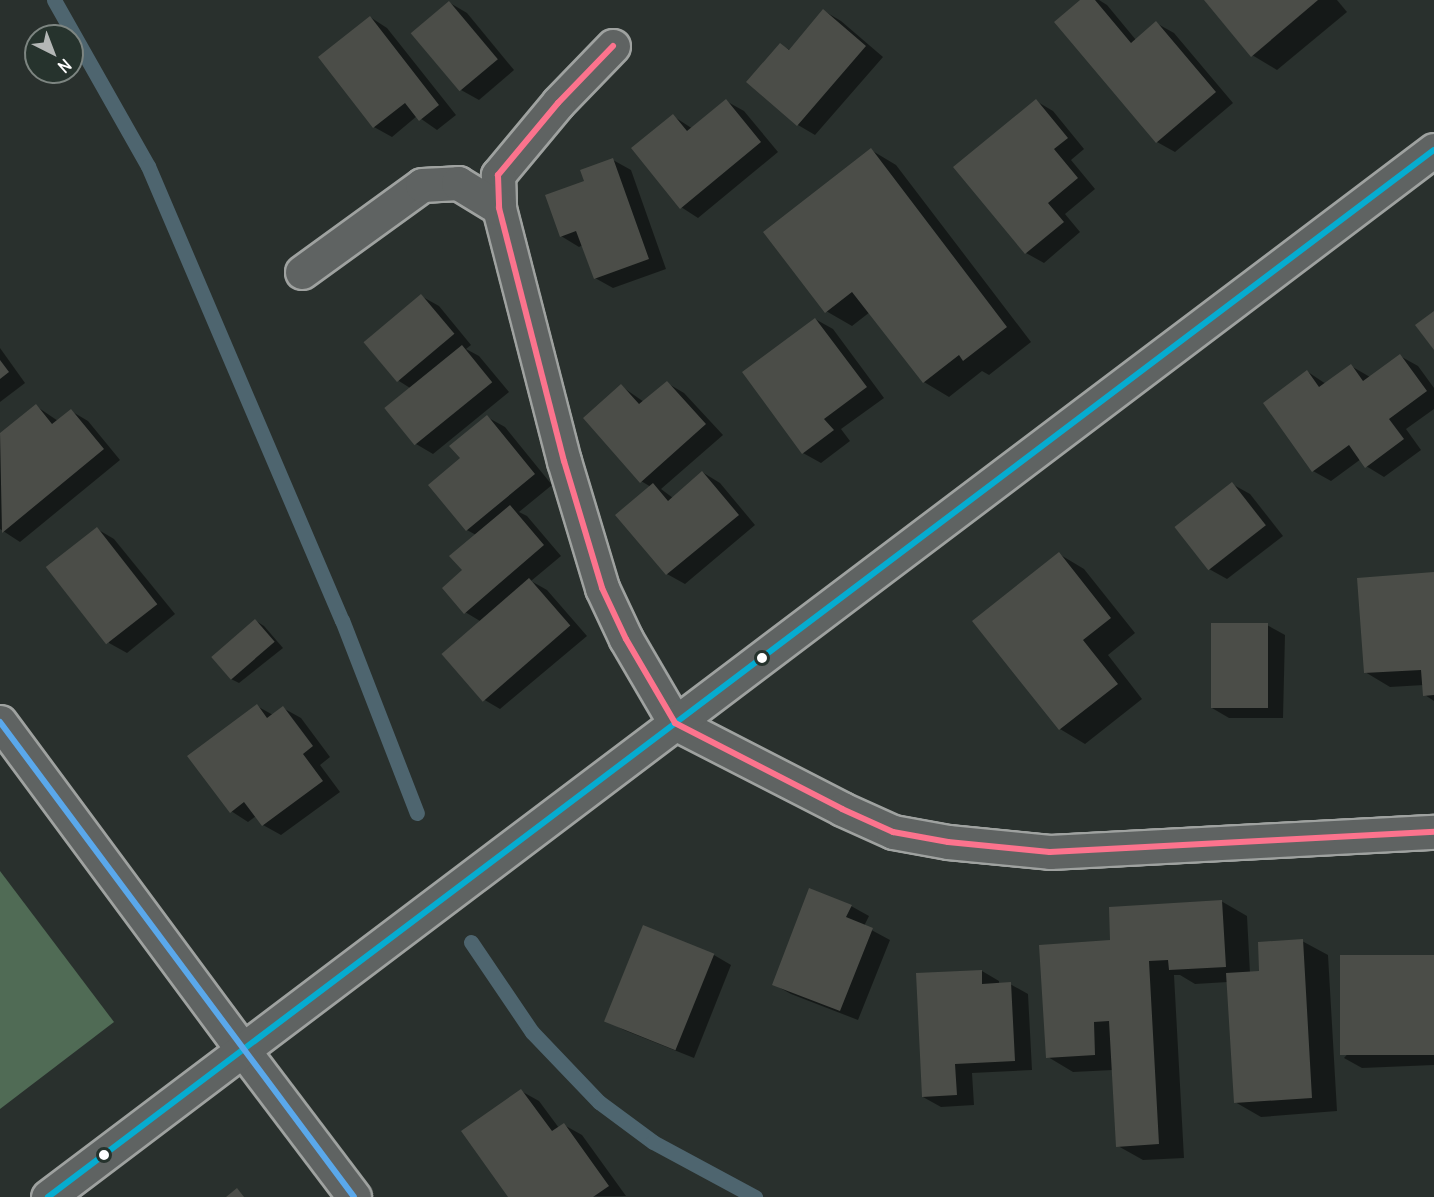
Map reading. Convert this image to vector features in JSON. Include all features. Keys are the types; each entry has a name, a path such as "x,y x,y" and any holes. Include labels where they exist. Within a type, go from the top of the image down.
{"street":[{"path":"613,46 558,103 498,175 499,208 564,461 602,588 626,639 675,723 883,827 948,842 1050,852 1434,832"},
{"path":"48,1197 1434,150"},
{"path":"302,272 422,184 458,183 499,208"},
{"path":"0,722 354,1197"}],"green space":[{"path":"0,871 114,1022 0,1109"}],"building":[{"path":"1080,0 1095,0 1131,43 1156,21 1216,92 1156,143 1054,22"},
{"path":"1204,0 1318,0 1251,57"},
{"path":"449,1 498,59 460,91 411,33"},
{"path":"823,9 866,46 797,126 746,82 780,43 789,50"},
{"path":"370,16 439,105 419,121 405,103 373,128 318,57"},
{"path":"726,99 761,142 680,209 631,148 673,114 687,131"},
{"path":"1036,99 1068,138 1054,149 1078,178 1048,203 1064,222 1025,254 953,167"},
{"path":"871,148 1007,327 963,361 959,355 923,383 852,292 825,313 763,232"},
{"path":"613,158 649,259 594,279 576,231 560,237 545,195 584,181 580,170"},
{"path":"421,294 454,334 397,382 364,342"},
{"path":"1434,311 1434,350 1415,325"},
{"path":"815,318 867,387 824,419 834,430 802,454 742,372"},
{"path":"462,345 492,382 414,445 384,408"},
{"path":"1400,354 1427,391 1389,419 1404,439 1365,468 1349,445 1312,472 1263,403 1307,370 1319,387 1351,364 1363,381"},
{"path":"0,360 9,372 0,379"},
{"path":"667,381 706,424 640,483 583,418 621,384 639,404"},
{"path":"36,404 52,424 71,409 104,449 2,533 0,433"},
{"path":"487,415 535,474 466,531 428,485 460,458 449,446"},
{"path":"702,471 739,515 666,575 615,515 653,483 668,501"},
{"path":"1232,482 1266,525 1208,570 1174,527"},
{"path":"510,505 544,545 464,614 442,588 462,570 449,556"},
{"path":"97,527 157,604 106,644 46,567"},
{"path":"1059,552 1111,618 1083,640 1118,684 1059,730 972,621"},
{"path":"1434,572 1434,695 1423,696 1421,670 1364,673 1357,578"},
{"path":"529,578 570,626 483,702 441,654"},
{"path":"255,619 275,642 231,680 211,657"},
{"path":"1211,623 1268,623 1268,708 1211,708"},
{"path":"257,704 267,718 283,706 313,746 303,754 323,781 262,826 244,802 230,813 187,756"},
{"path":"809,888 852,905 846,917 873,928 840,1011 772,985"},
{"path":"1222,900 1226,967 1169,970 1168,960 1149,961 1159,1144 1116,1147 1109,1021 1094,1022 1095,1055 1046,1058 1039,945 1110,940 1109,907"},
{"path":"643,925 714,954 675,1050 604,1021"},
{"path":"1303,939 1312,1098 1234,1103 1226,973 1259,971 1258,942"},
{"path":"1340,955 1434,955 1434,1055 1340,1055"},
{"path":"982,970 982,984 1011,982 1015,1061 955,1064 957,1095 922,1097 916,973"},
{"path":"521,1089 552,1131 564,1123 609,1186 593,1197 508,1197 461,1131"},
{"path":"237,1188 244,1197 226,1197"}],"waterway":[{"path":"54,0 148,166 342,620 417,813"},
{"path":"471,942 532,1032 599,1102 653,1142 755,1197"}],"transit line":[{"path":"613,46 558,103 498,175 499,208 564,461 602,588 626,639 675,723 842,809 893,832 948,842 1050,852 1434,832"},
{"path":"48,1197 1434,150"},
{"path":"0,722 354,1197"}]}
